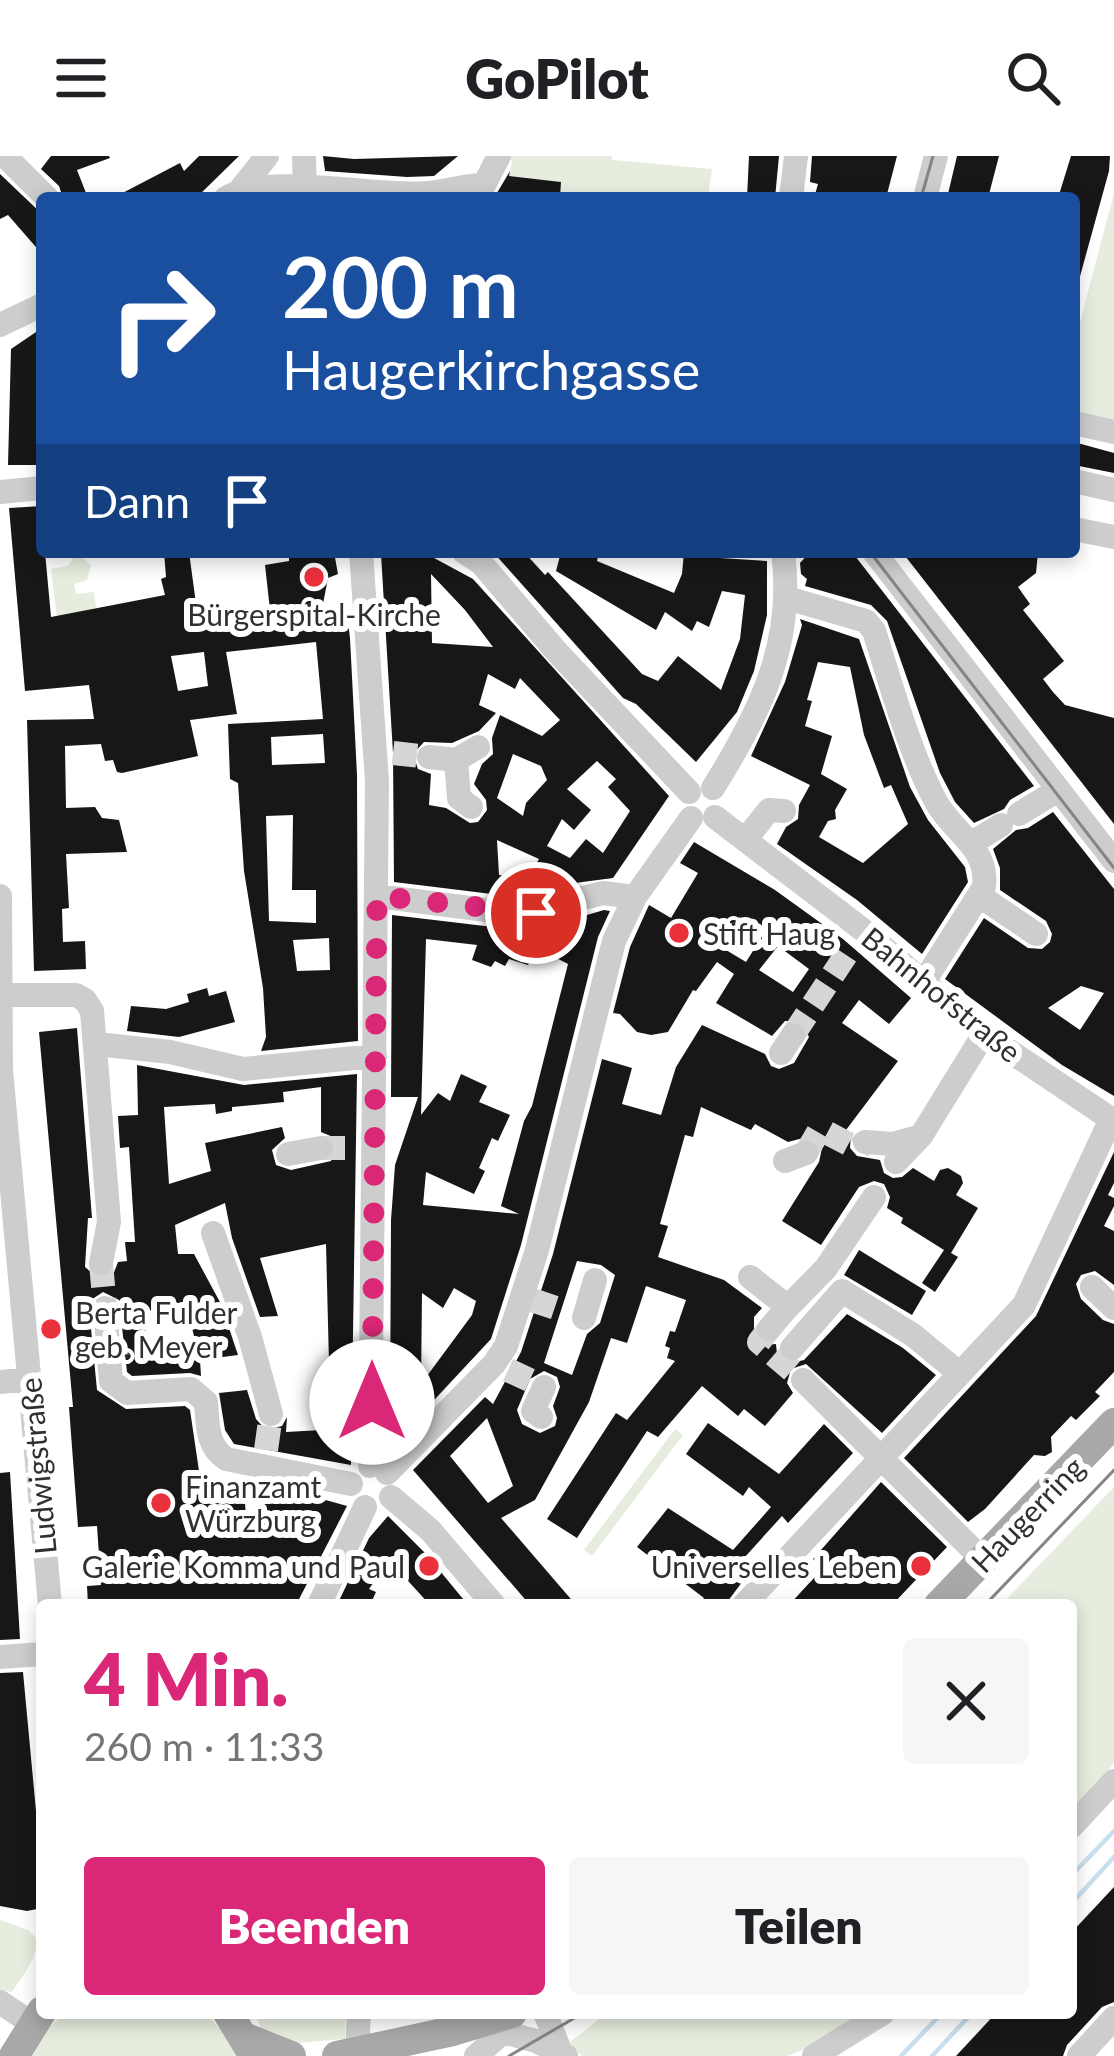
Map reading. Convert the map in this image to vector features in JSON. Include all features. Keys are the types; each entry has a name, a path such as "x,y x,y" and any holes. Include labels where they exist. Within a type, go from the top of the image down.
{"main road":[{"name":"Haugerring","path":"945,1599 1109,1439"},
{"path":"14,2056 36,2019"},
{"path":"347,2054 498,2028"},
{"path":"242,2036 291,2056"}],"street":[{"path":"235,192 267,156"},
{"path":"304,156 305,192"},
{"path":"469,189 480,156"},
{"path":"438,192 469,189 499,156"},
{"path":"792,192 796,156"},
{"path":"927,192 936,156"},
{"path":"6,158 41,192"},
{"path":"342,192 404,192"},
{"path":"0,297 5,324 36,308"},
{"path":"1080,424 1114,433"},
{"path":"1080,482 1114,490"},
{"path":"0,492 36,489"},
{"path":"1080,530 1114,538"},
{"path":"322,1599 370,1484 365,1147 375,1056 385,753 362,558"},
{"path":"473,558 612,713 701,790"},
{"path":"879,558 1114,861"},
{"path":"370,1484 501,1367 527,1299 614,941 635,897 703,818 685,802 701,790 765,697 781,646 787,598 784,560"},
{"path":"787,598 866,621 874,631 936,804 972,843 986,873 980,896 923,982"},
{"path":"429,757 467,753 459,798 472,807"},
{"path":"972,843 1058,790"},
{"path":"745,840 769,810 784,812"},
{"name":"Bahnhofstraße","path":"703,818 745,840 858,938 923,982 985,1034 1112,1120"},
{"path":"377,896 517,914 560,910 603,893 635,897"},
{"name":"Ludwigstraße","path":"0,896 1,1070 49,1599"},
{"path":"980,896 1036,934"},
{"path":"1,995 76,995 92,1011 109,1222 101,1263"},
{"path":"896,1162 921,1136 985,1034"},
{"path":"98,1044 170,1052 243,1069 375,1056"},
{"path":"749,1599 1024,1305 1112,1120"},
{"path":"865,1142 892,1144 921,1136"},
{"path":"287,1154 321,1148"},
{"path":"750,1277 778,1300 777,1320 826,1268 874,1197"},
{"path":"213,1233 250,1336 271,1414"},
{"path":"579,1316 595,1280"},
{"path":"1092,1287 1114,1308"},
{"path":"792,1348 842,1291 913,1335 959,1373"},
{"path":"105,1308 111,1381 118,1389 127,1394 191,1390 200,1394 206,1402 215,1451 226,1459 265,1458 370,1484 430,1530 489,1599"},
{"path":"0,1382 29,1379"},
{"path":"803,1380 983,1560"},
{"path":"542,1417 533,1411 545,1387"},
{"path":"0,1657 36,1654"},
{"path":"1077,1821 1114,1781"},
{"path":"0,2002 36,2018"},
{"path":"1078,2056 1114,2018"},
{"path":"347,2054 357,2019"},
{"path":"547,2019 559,2054"},
{"path":"814,2056 873,2019"},
{"path":"498,2028 559,2054"}],"green space":[{"path":"506,156 611,156 613,160 712,169 709,192 560,192 561,182 509,176 512,161"},
{"path":"1114,193 1114,429 1080,420 1080,322"},
{"path":"73,558 83,558 91,565 87,580 74,584 76,594 94,592 96,608 74,613 59,636 51,569 68,566"},
{"path":"675,1429 683,1435 592,1556 584,1550"},
{"path":"1114,1487 1114,1763 1077,1810 1077,1599 1007,1599"},
{"path":"0,1920 28,1930 36,1938 36,1947 12,1992 0,1990"},
{"path":"58,2019 210,2019 237,2056 30,2056"},
{"path":"257,2019 346,2019 345,2039 297,2043 261,2029"},
{"path":"599,2019 858,2019 818,2044 787,2056 583,2056 570,2042"}],"building":[{"path":"51,156 110,158 77,170 86,192 61,192 41,169"},
{"path":"199,156 239,156 202,192 124,192 180,163 184,171"},
{"path":"323,156 458,156 434,176 407,177 325,171"},
{"path":"749,156 779,156 776,192 747,192"},
{"path":"812,156 897,156 888,192 816,192 818,184 810,182"},
{"path":"957,156 999,156 990,192 948,192"},
{"path":"1071,156 1110,156 1080,276 1080,192 1060,192"},
{"path":"510,171 509,176 561,182 560,192 498,192"},
{"path":"0,174 36,208 36,247 8,215 0,219"},
{"path":"36,332 36,465 8,465 11,349"},
{"path":"1080,444 1114,453 1114,473 1080,466"},
{"path":"36,506 36,558 46,558 51,617 165,595 161,579 166,577 164,558 190,558 199,626 271,619 265,565 289,558 335,558 338,574 328,578 322,609 346,607 350,638 357,775 358,1041 261,1051 266,1037 263,988 244,871 238,783 230,779 228,724 323,719 316,642 226,652 237,714 190,720 198,756 122,773 113,760 105,761 101,744 65,746 66,808 95,807 102,818 119,820 127,852 66,854 69,908 62,909 63,942 85,941 86,969 34,971 27,720 94,719 89,685 25,691 9,508","holes":["204,652 208,686 178,691 171,656","323,734 325,763 272,765 271,737","293,815 292,890 316,890 316,923 269,921 266,816","329,938 330,970 297,971 293,940"]},
{"path":"381,558 434,558 473,579 669,796 613,878 575,883 555,894 517,897 394,882 393,753","holes":["431,574 465,610 493,647 432,643","488,674 515,689 520,678 560,720 542,736 500,715 492,738 493,754 482,764 474,784 487,810 478,822 470,823 446,808 429,805 431,774 418,769 413,754 424,742 452,743 479,731 496,713 479,705","513,754 541,766 547,780 526,803 523,816 497,798","597,761 616,779 608,787 630,811 603,853 586,839 570,858 547,846 562,819 574,830 591,810 567,789","497,840 539,859 528,878 499,875"]},
{"path":"498,558 529,558 545,575 548,572 642,674 658,681 678,656 721,690 740,639 745,595 722,591 709,627 697,621 692,631 665,612 656,630 556,571 559,558 598,558 674,593 683,558 767,561 767,615 754,671 737,712 696,762 636,704 623,698"},
{"path":"805,558 857,558 1034,786 1004,809 974,823 955,802 940,773 887,621 871,605 805,586 800,563"},
{"path":"907,558 1037,558 1036,573 1018,587 1030,604 1023,610 1064,661 1043,679 1065,705 1114,718 1114,824"},
{"path":"800,619 859,639 910,787 928,820 965,867 968,882 922,954 857,900 777,844 786,827 798,819 799,805 810,785 751,756 785,682","holes":["818,662 850,667 864,735 884,788 891,785 908,824 863,863 819,837 828,821 836,819 835,810 847,789 821,774 832,736 805,726"]},
{"path":"1053,812 1114,889 1114,1096 1062,1065 945,979 984,918 1028,948 1042,949 1050,942 1046,921 1000,890 1000,868 993,849 1016,830","holes":["1081,986 1104,993 1080,1030 1048,1008"]},
{"path":"694,842 775,890 843,939 911,998 889,1024 859,1000 842,1023 898,1061 846,1130 851,1133 850,1148 857,1156 880,1160 884,1173 893,1178 913,1168 934,1181 940,1170 948,1168 961,1176 963,1183 956,1195 978,1208 951,1253 958,1257 935,1292 922,1283 944,1250 901,1223 903,1218 887,1208 890,1197 884,1184 874,1181 859,1187 821,1245 782,1221 819,1162 822,1148 817,1141 807,1137 788,1142 755,1124 751,1130 701,1107 693,1137 685,1135 660,1224 668,1226 658,1257 724,1280 762,1308 754,1317 754,1336 765,1345 776,1344 777,1354 788,1364 804,1360 847,1314 903,1348 936,1375 882,1433 806,1364 791,1369 787,1383 793,1393 765,1426 744,1409 738,1416 702,1386 658,1437 647,1431 577,1538 547,1519 616,1413 627,1420 675,1361 667,1358 670,1348 665,1346 686,1300 646,1286 627,1343 611,1338 589,1402 535,1500 501,1518 571,1599 525,1599 413,1470 485,1397 493,1404 521,1352 553,1254 602,1059 632,1068 622,1104 661,1115 676,1067 702,1025 765,1054 771,1066 779,1069 794,1063 809,1037 801,1021 785,1021 772,1036 716,1003 734,974 717,962 693,990 668,1032 637,1032 613,1013 630,947 649,905 671,918 698,873 680,863","holes":["739,917 763,935 746,962 721,947","778,946 809,969 793,992 759,970","577,1261 601,1265 615,1275 600,1323 587,1334 572,1375 544,1363","544,1371 557,1377 560,1387 553,1406 555,1426 540,1433 522,1424 517,1410 530,1379","487,1418 513,1486 488,1503 450,1456"]},
{"path":"610,911 598,937 521,1245 491,1339 408,1428 390,1426 395,1165 418,1097 391,1097 392,915 518,930 578,926 580,917","holes":["426,939 477,945 472,960 491,967 495,961 505,966 509,959 528,965 532,958 542,963 547,953 568,964 501,1206 519,1214 423,1205 426,1172 474,1194 492,1138 498,1141 510,1115 479,1102 487,1086 461,1074 450,1101 438,1093 421,1115","454,1288 476,1301 472,1315 421,1384 422,1293 443,1308"]},
{"path":"207,988 209,996 226,991 235,1022 179,1037 127,1031 131,1006 166,1009 189,1002 187,994"},
{"path":"77,1028 92,1218 88,1218 85,1267 99,1279 113,1275 118,1262 127,1261 125,1242 135,1242 129,1147 120,1148 118,1116 138,1115 137,1065 244,1085 357,1074 351,1465 234,1444 225,1430 219,1393 247,1390 256,1419 266,1430 282,1426 287,1417 286,1432 322,1430 330,1403 326,1244 260,1258 278,1316 260,1317 225,1203 175,1225 178,1254 194,1254 221,1304 238,1355 200,1360 201,1376 132,1376 127,1372 119,1300 103,1292 91,1300 89,1308 97,1390 126,1409 185,1406 190,1410 202,1491 244,1488 247,1532 271,1493 308,1495 347,1506 299,1599 88,1599 87,1586 101,1585 97,1526 78,1527 69,1407 73,1407 39,1032","holes":["321,1087 321,1132 333,1137 337,1146 331,1161 291,1170 276,1165 272,1150 285,1138 282,1127 205,1143 211,1171 169,1184 164,1107 215,1104 216,1114 232,1111 232,1107 284,1102 283,1092","186,1304 197,1348 147,1352 144,1312"]},
{"path":"1114,1152 1114,1183 1108,1195 1114,1198 1114,1206 1104,1226 1114,1231 1114,1285 1095,1271 1081,1275 1076,1284 1081,1299 1114,1324 1114,1372 1095,1392 1100,1396 1051,1437 1052,1452 1034,1455 968,1522 904,1458 1036,1316"},
{"path":"859,1250 926,1291 912,1315 844,1275"},
{"path":"708,1423 779,1474 824,1424 853,1453 788,1523 782,1516 744,1558 754,1566 729,1599 703,1599 637,1547 668,1508 733,1550 771,1507 749,1487 743,1496 686,1454"},
{"path":"10,1472 20,1639 0,1640 0,1473"},
{"path":"881,1482 947,1547 898,1599 795,1599 823,1568 813,1559"},
{"path":"388,1516 463,1599 425,1599 389,1560 369,1589 376,1592 373,1599 340,1599 369,1538"},
{"path":"23,1672 36,1811 36,1909 27,1911 0,1906 0,1673"},
{"path":"1114,1887 1114,2002 1102,2007 1067,2045 1063,2056 956,2056 990,2019 1077,2019 1077,1927"}],"waterway":[{"path":"1077,1870 1114,1831"},
{"path":"1077,1897 1114,1857"},
{"path":"901,2056 936,2019"},
{"path":"932,2056 966,2019"}],"tunnel":[{"path":"393,753 429,757"},
{"path":"793,1035 852,946"},
{"path":"806,1153 820,1129 858,1149 865,1142"},
{"path":"321,1148 356,1148"},
{"path":"101,1263 105,1308"},
{"path":"532,1300 562,1310"},
{"path":"769,1329 759,1342 803,1380"},
{"path":"508,1370 536,1383"},
{"path":"266,1450 271,1414"}],"tram line":[{"path":"923,192 933,156"},
{"path":"875,558 1114,868"},
{"path":"991,1599 1114,1470"},
{"path":"509,2056 573,2019"}],"place":[{"name":"Bürgerspital-Kirche","path":"314,577"},
{"name":"Stift Haug","path":"679,933"},
{"name":"Berta Fulder geb. Meyer","path":"51,1329"},
{"name":"Finanzamt Würzburg","path":"161,1503"},
{"name":"Galerie Komma und Paul","path":"429,1566"},
{"name":"Universelles Leben","path":"921,1566"}],"route":[{"path":"372,1402 377,896 536,913"}]}
